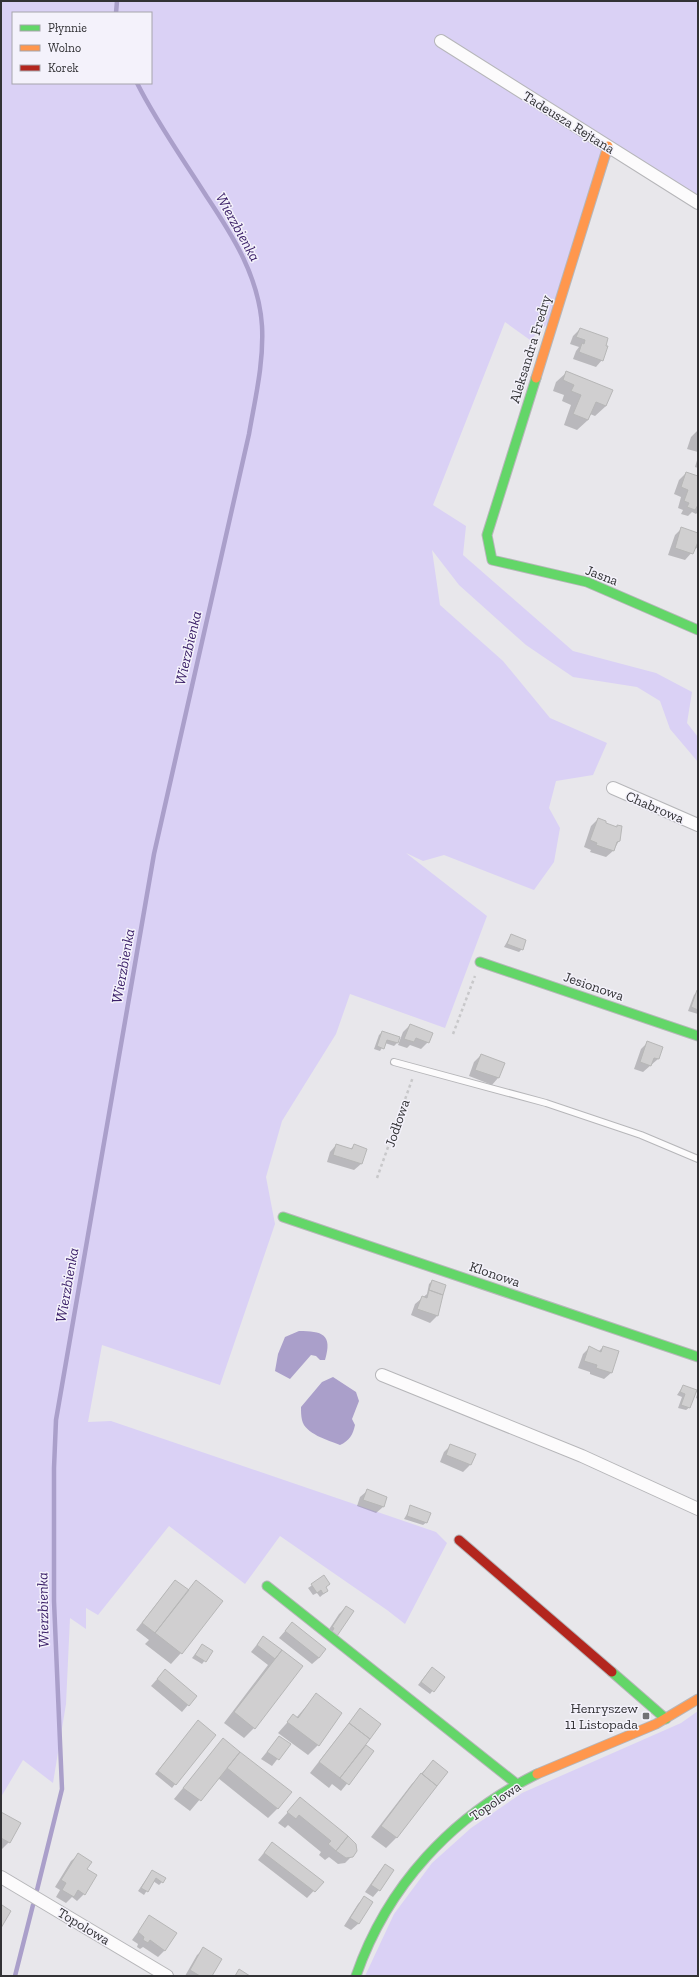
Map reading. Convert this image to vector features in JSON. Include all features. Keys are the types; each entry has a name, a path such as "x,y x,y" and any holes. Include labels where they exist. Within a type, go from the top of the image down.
{"street":[{"name":"Tadeusza Rejtana","path":"441,41 698,203"},
{"name":"Aleksandra Fredry","path":"492,560 487,535 608,146"},
{"name":"Jasna","path":"492,560 587,582 698,630"},
{"name":"Chabrowa","path":"613,788 698,825"},
{"name":"Jesionowa","path":"480,962 698,1036"},
{"name":"Klonowa","path":"284,1217 698,1357"},
{"path":"382,1375 582,1456 698,1509"},
{"path":"459,1540 666,1719"},
{"path":"267,1586 518,1785"},
{"name":"Topolowa","path":"356,1976 385,1910 422,1861 464,1822 518,1785 540,1773 674,1716 698,1699"},
{"name":"Topolowa","path":"1,1877 167,1976"}],"lane":[{"path":"394,1062 546,1103 640,1135 698,1159"}],"path":[{"path":"453,1034 480,962"},
{"name":"Jodłowa","path":"378,1178 416,1069"}],"shaded area":[{"path":"1,1 698,1 698,199 614,147 555,317 530,340 505,322 433,505 466,526 463,555 573,651 656,673 692,692 687,723 698,737 698,762 670,729 660,701 637,687 573,677 526,645 459,585 432,550 440,605 503,661 550,718 607,743 593,775 556,781 549,808 560,828 554,862 534,890 444,855 423,861 406,853 487,916 445,1028 350,994 336,1034 282,1121 266,1177 275,1224 220,1385 102,1345 88,1422 111,1421 436,1532 447,1543 405,1624 280,1536 245,1584 169,1526 98,1615 86,1608 86,1629 70,1618 66,1704 53,1783 23,1760 1,1797"},
{"path":"299,1331 319,1333 324,1336 328,1344 327,1351 325,1360 320,1360 316,1356 311,1355 290,1379 275,1371 278,1354 285,1337"},
{"path":"333,1377 356,1392 359,1401 352,1419 355,1425 353,1432 348,1440 340,1445 312,1433 304,1425 301,1415 301,1407 322,1382"},
{"path":"698,1711 698,1976 365,1976 394,1914 432,1863 471,1828 522,1793 681,1723"}],"building":[{"path":"580,328 608,338 606,346 608,346 603,361 579,352 582,343 584,344 585,340 576,337"},
{"path":"566,371 613,390 606,406 596,402 588,420 573,414 581,395 571,391 574,385 563,380"},
{"path":"686,472 698,476 698,505 695,510 687,507 689,503 684,501 688,490 681,487"},
{"path":"681,527 698,533 698,542 693,554 675,548"},
{"path":"598,818 617,827 617,825 622,826 620,841 617,842 614,851 596,845 597,843 590,840"},
{"path":"511,934 526,940 523,950 507,944"},
{"path":"697,990 698,991 698,1010 691,1007"},
{"path":"410,1024 433,1033 429,1043 416,1038 414,1042 404,1039"},
{"path":"382,1031 400,1037 398,1043 387,1040 384,1049 377,1046"},
{"path":"647,1041 663,1047 659,1059 654,1058 651,1066 640,1062"},
{"path":"481,1054 505,1063 499,1078 475,1070"},
{"path":"336,1144 352,1149 354,1144 367,1149 362,1164 333,1155"},
{"path":"432,1280 446,1285 443,1295 429,1290"},
{"path":"429,1290 443,1295 438,1316 417,1309 422,1296 427,1298"},
{"path":"589,1346 601,1352 603,1346 619,1351 612,1373 596,1368 597,1365 584,1361"},
{"path":"683,1385 697,1390 690,1408 681,1405 685,1394 680,1392"},
{"path":"450,1444 476,1454 471,1465 446,1455"},
{"path":"367,1489 387,1497 384,1507 363,1500"},
{"path":"410,1505 431,1513 427,1523 407,1516"},
{"path":"324,1575 330,1584 326,1587 328,1591 323,1594 321,1590 317,1593 311,1584"},
{"path":"175,1580 189,1590 155,1633 142,1623"},
{"path":"196,1580 223,1601 182,1654 155,1633"},
{"path":"346,1606 354,1611 337,1636 332,1632 334,1628 332,1627"},
{"path":"292,1622 326,1649 319,1658 285,1631"},
{"path":"263,1636 282,1650 275,1659 257,1645"},
{"path":"202,1644 213,1651 206,1662 195,1655"},
{"path":"282,1650 303,1666 255,1729 234,1712"},
{"path":"432,1667 445,1677 434,1692 421,1682"},
{"path":"165,1669 197,1696 189,1706 157,1679"},
{"path":"316,1693 342,1713 319,1746 287,1722 293,1714 298,1718"},
{"path":"360,1708 381,1724 370,1739 349,1723"},
{"path":"198,1720 216,1735 176,1785 158,1771"},
{"path":"349,1723 370,1739 340,1778 319,1762"},
{"path":"279,1736 291,1744 279,1760 267,1752"},
{"path":"223,1738 240,1752 201,1801 183,1788"},
{"path":"366,1745 374,1751 349,1785 340,1778"},
{"path":"240,1752 292,1792 278,1809 227,1768"},
{"path":"433,1760 448,1772 437,1786 422,1774"},
{"path":"421,1773 437,1786 397,1838 381,1826"},
{"path":"300,1797 348,1836 336,1851 328,1844 331,1841 299,1815 296,1819 287,1812"},
{"path":"1,1812 21,1823 10,1843 1,1838"},
{"path":"348,1836 356,1844 357,1851 353,1857 346,1858 336,1851"},
{"path":"272,1842 324,1882 315,1892 264,1853"},
{"path":"78,1853 92,1862 87,1869 97,1875 85,1895 78,1890 74,1897 62,1890 66,1883 61,1880"},
{"path":"385,1864 394,1870 380,1891 371,1885"},
{"path":"152,1870 166,1878 163,1883 156,1878 148,1892 141,1888"},
{"path":"364,1896 373,1902 359,1924 350,1918"},
{"path":"2,1905 11,1911 1,1928 1,1907"},
{"path":"149,1915 177,1933 165,1951 150,1940 148,1943 143,1940 144,1937 138,1932"},
{"path":"203,1947 222,1959 212,1976 200,1976 190,1970"},
{"path":"239,1969 250,1976 235,1976"}],"waterway":[{"name":"Wierzbienka","path":"116,12 117,1"},
{"name":"Wierzbienka","path":"37,1890 62,1789 54,1601 54,1468 56,1420 154,854 249,434 262,354 262,326 260,308 256,291 243,258 226,227 162,127 138,84"},
{"name":"Wierzbienka","path":"15,1976 33,1905"}],"traffic: fast":[{"path":"536,378 487,535 492,560 587,582 698,630"},
{"path":"480,962 698,1036"},
{"path":"283,1217 698,1357"},
{"path":"267,1586 518,1785"},
{"path":"612,1672 666,1719"},
{"path":"356,1976 369,1943 385,1912 404,1884 426,1857 477,1811 506,1791 537,1774"}],"traffic: slow":[{"path":"536,378 608,146"},
{"path":"537,1774 656,1724 698,1699"}],"traffic: jam":[{"path":"459,1540 612,1672"}],"place":[{"name":"Henryszew 11 Listopada","path":"646,1716"}]}
